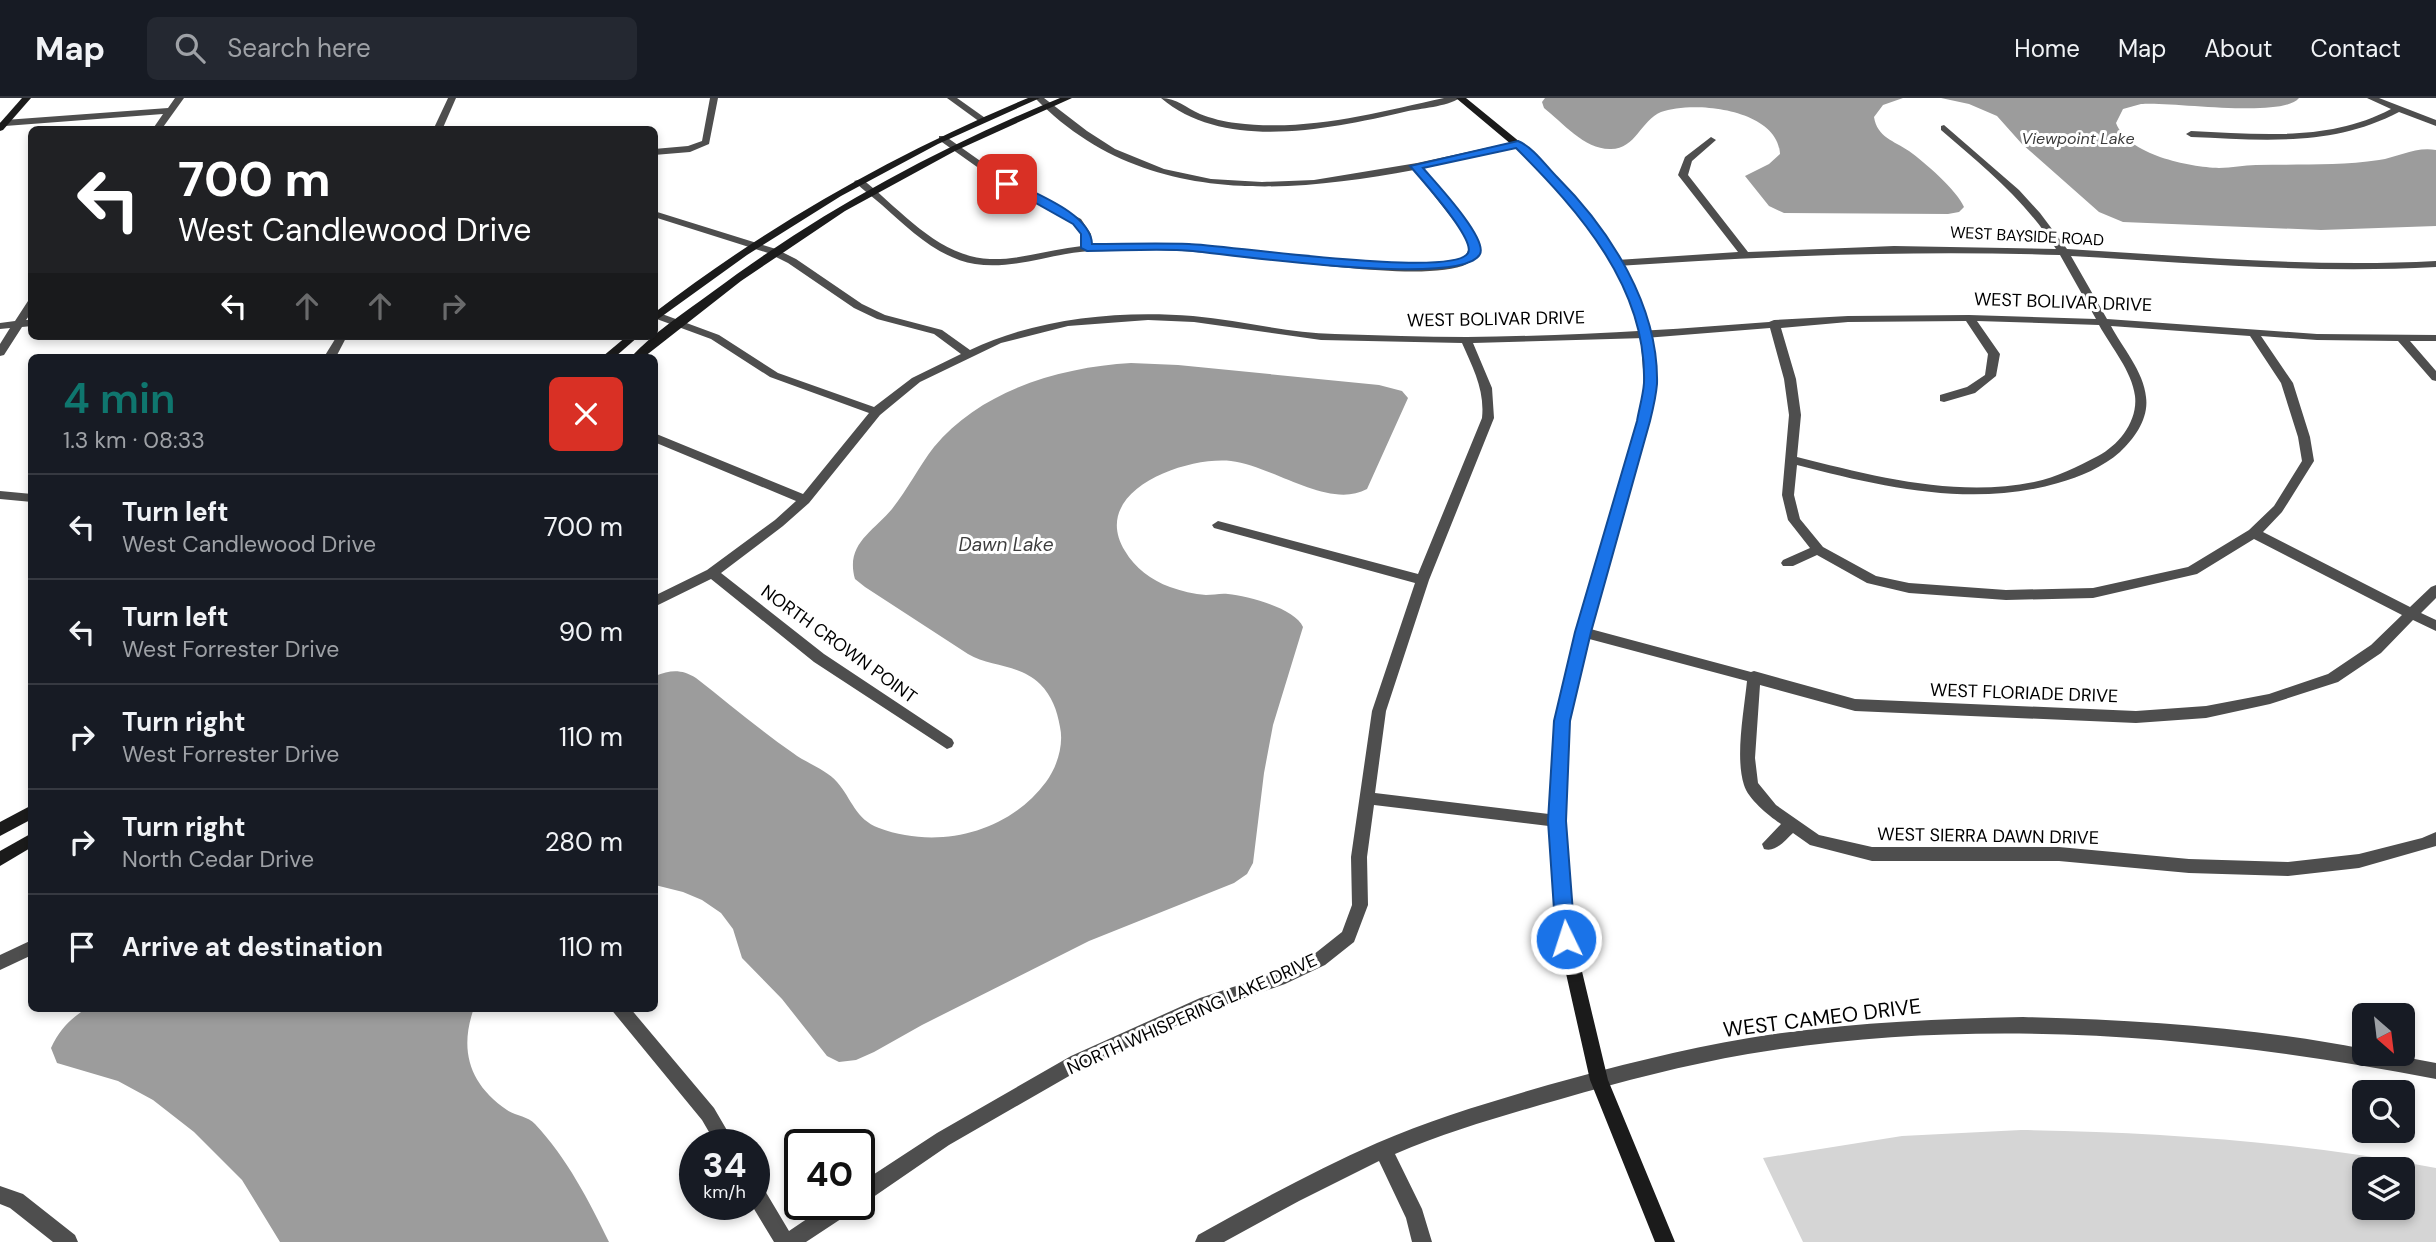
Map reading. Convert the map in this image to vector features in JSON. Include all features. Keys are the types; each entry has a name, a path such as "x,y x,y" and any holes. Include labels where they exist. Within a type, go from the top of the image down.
{"street":[{"path":"2,126 27,98"},
{"path":"159,126 180,98"},
{"path":"439,126 452,98"},
{"path":"658,151 699,146 706,142 714,98"},
{"path":"951,98 983,120"},
{"path":"658,315 755,244 859,181 942,138 1038,98 1084,134 1116,153 1157,169 1203,179 1253,184 1299,185 1358,178 1518,144"},
{"path":"658,339 772,251 872,190 956,146 1068,98"},
{"path":"1165,98 1193,115 1223,124 1287,129 1328,124 1458,98 1518,144 1573,201 1617,263 1637,304 1645,335 1650,386 1644,421 1583,632 1562,721 1557,821 1566,939 1599,1080 1665,1242"},
{"path":"2371,98 2436,123"},
{"path":"2191,134 2287,138 2326,134 2361,127 2398,109"},
{"path":"2,126 170,111"},
{"path":"1793,460 1906,486 1974,490 2014,489 2051,481 2092,467 2124,444 2138,417 2141,398 2064,252 2019,196 1944,128"},
{"path":"942,138 1007,184 1077,221 1086,234 1087,248"},
{"path":"1711,140 1686,160 1682,167 1683,176 1744,253"},
{"path":"859,181 914,229 962,257 987,261 1087,248 1190,247 1325,262 1402,267 1440,267 1467,261 1475,253 1471,236 1416,166"},
{"path":"658,215 772,251 792,261 858,306 881,317 938,332 967,353"},
{"name":"WEST BAYSIDE ROAD","path":"1617,263 1744,253 1885,247 2064,252 2228,264 2337,268 2436,264"},
{"path":"0,353 28,309"},
{"path":"658,317 715,337 774,376 876,411"},
{"name":"WEST BOLIVAR DRIVE","path":"658,600 712,573 757,542 805,500 876,411 916,380 967,353 997,341 1068,323 1148,317 1194,319 1321,337 1466,340 1645,335 1848,319 1969,318 2103,322 2318,337 2436,338"},
{"path":"1944,398 1971,390 1990,376 1994,354 1969,318"},
{"path":"0,326 28,323"},
{"path":"1774,323 1792,391 1795,415 1788,495 1794,520 1818,550 1872,579 1909,588 2006,595 2093,593 2192,570 2254,533 2278,509 2308,461 2304,438 2287,383 2252,331"},
{"path":"2400,338 2436,378"},
{"path":"612,354 629,340"},
{"path":"641,354 657,340"},
{"name":"NORTH WHISPERING LAKE DRIVE","path":"875,1184 943,1139 1077,1062 1206,1004 1320,960 1348,937 1360,905 1359,857 1379,711 1422,580 1488,418 1490,403 1487,389 1466,340"},
{"path":"658,439 805,500"},
{"path":"0,495 28,498"},
{"path":"1218,525 1422,580"},
{"path":"2254,533 2436,626"},
{"path":"1788,563 1818,550"},
{"name":"NORTH CROWN POINT","path":"712,573 819,658 947,744"},
{"name":"WEST FLORIADE DRIVE","path":"1583,632 1855,705 2136,717 2206,712 2270,699 2333,678 2376,649 2413,616 2436,590"},
{"name":"WEST SIERRA DAWN DRIVE","path":"1754,676 1748,758 1751,785 1771,809 1815,840 1872,854 2059,854 2189,866 2288,869 2359,861 2433,845"},
{"path":"1366,798 1557,821"},
{"path":"0,830 28,813"},
{"path":"1770,844 1792,824"},
{"path":"0,859 28,842"},
{"path":"0,963 28,949"},
{"path":"623,1012 708,1114 717,1129"},
{"name":"WEST CAMEO DRIVE","path":"1205,1242 1301,1188 1383,1150 1514,1103 1599,1080 1773,1042 1923,1027 2160,1030 2305,1047 2436,1071"},
{"path":"1383,1150 1415,1216 1422,1242"},
{"path":"0,1195 16,1201 68,1242"},
{"path":"770,1216 787,1242 821,1220"}],"shaded area":[{"path":"2021,1130 2178,1136 2333,1151 2372,1157 2352,1157 2352,1220 2415,1220 2415,1164 2436,1168 2436,1242 1803,1242 1763,1158 1902,1136"}],"water":[{"path":"1545,98 1903,98 1883,105 1874,117 1876,124 1887,138 1931,169 1955,193 1964,207 1959,212 1948,214 1784,213 1769,206 1745,176 1769,164 1780,154 1776,139 1765,127 1750,118 1713,108 1693,107 1661,112 1648,121 1627,144 1611,149 1592,145 1575,134 1544,108 1542,102"},
{"name":"Viewpoint Lake","path":"1941,98 2299,98 2289,104 2249,108 2141,104 2123,109 2116,123 2123,134 2146,151 2176,162 2206,167 2348,163 2379,160 2422,149 2436,150 2436,226 2321,230 2123,222 2099,212 2022,144 1997,116 1969,104"},
{"name":"Dawn Lake","path":"1104,365 1178,365 1379,385 1402,391 1408,398 1367,489 1352,494 1318,491 1247,464 1212,461 1168,471 1147,482 1130,495 1120,511 1117,530 1125,551 1139,568 1156,581 1188,592 1228,594 1258,600 1291,614 1303,627 1273,725 1253,863 1247,874 1234,883 1089,941 874,1052 856,1060 839,1062 827,1056 782,999 742,958 733,929 721,913 702,900 658,886 658,675 676,671 696,678 798,757 833,778 859,814 879,828 925,837 948,837 992,825 1012,814 1030,800 1046,782 1059,756 1060,727 1056,709 1048,693 1023,673 968,654 865,587 855,579 854,557 857,548 892,509 934,447 953,427 975,410 1024,385 1050,376"},
{"path":"81,1012 473,1012 467,1038 471,1065 476,1077 494,1100 510,1112 532,1121 547,1137 576,1180 609,1242 280,1242 242,1180 194,1132 153,1100 118,1081 57,1063 51,1048 58,1035"}],"route":[{"path":"1007,184 1077,221 1086,234 1087,248 1190,247 1325,262 1402,267 1454,265 1467,261 1475,253 1475,245 1460,219 1416,166 1518,144 1581,209 1617,263 1637,304 1649,358 1650,386 1644,421 1583,632 1562,721 1557,821 1566,939"}]}
